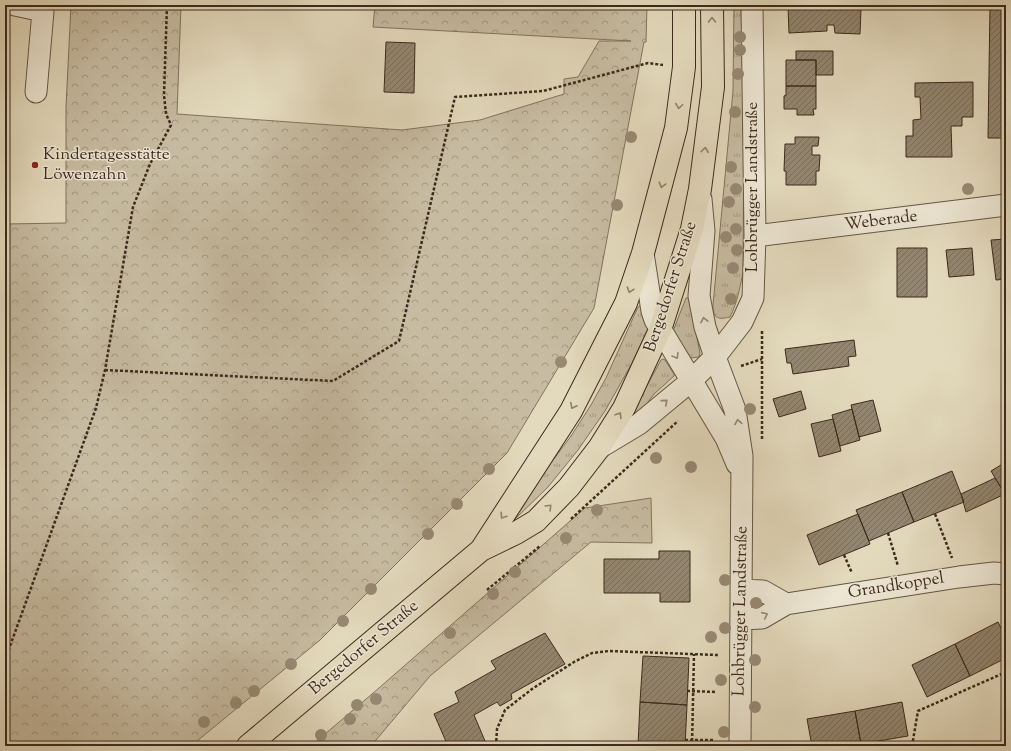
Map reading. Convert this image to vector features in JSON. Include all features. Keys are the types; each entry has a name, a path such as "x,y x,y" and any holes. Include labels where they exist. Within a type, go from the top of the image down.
{"main road":[{"name":"Bergedorfer Straße","path":"481,550 571,411 626,303 643,253 672,147 680,103 684,67 684,5"},
{"name":"Bergedorfer Straße","path":"248,746 481,550 516,533 536,521 570,486 599,448 624,408 660,330 692,229 700,189 713,87 712,5"}],"street":[{"path":"15,5 43,11 36,92"},
{"name":"Lohbrügger Landstraße","path":"599,448 639,424 691,381 715,357 742,322 753,298 755,236 752,5"},
{"name":"Lohbrügger Landstraße","path":"700,189 704,231 699,296 705,327 735,410 741,440 740,746"},
{"name":"Weberade","path":"755,236 1006,205"},
{"name":"Lohbrügger Landstraße","path":"643,253 652,311 660,330 726,438 742,475"},
{"name":"Grandkoppel","path":"741,619 762,618 786,604 959,577 994,573 1006,574"},
{"path":"741,590 763,591 786,604"}],"path":[{"path":"5,660 96,408 105,370 133,207 150,164 171,125 166,114 164,95 167,5"},
{"path":"105,370 333,381 399,341 455,97 543,91 648,63 684,67"},
{"path":"569,520 681,418"},
{"path":"935,514 959,577"},
{"path":"888,533 904,586"},
{"path":"487,590 545,541"},
{"path":"496,746 496,729 505,710 532,689 574,662 592,654 609,651 718,655"},
{"path":"692,746 694,654"},
{"path":"912,746 918,711 1006,672"},
{"path":"687,691 716,692"},
{"path":"685,740 714,740"}],"green space":[{"path":"71,5 181,5 177,114 402,130 480,120 564,94 564,79 578,77 599,41 631,41 373,27 375,5 647,5 646,42 644,42 594,308 507,453 320,640 191,746 5,746 5,224 66,223 66,107"},
{"path":"734,5 741,5 744,110 743,272 738,295 730,317 719,318 714,313 713,305 733,91"},
{"path":"686,298 689,298 700,353 699,357 690,358 673,331"},
{"path":"638,307 643,307 648,329 631,365 605,411 578,450 548,487 512,522 533,487 571,436 591,405 606,378"},
{"path":"663,359 674,376 654,394 638,416 633,415 632,413 661,360"},
{"path":"651,498 652,543 591,542 430,676 371,746 311,746 585,508"}],"building":[{"path":"990,5 1006,5 1006,138 988,138"},
{"path":"788,7 861,9 860,34 835,33 834,25 827,25 827,31 789,33"},
{"path":"386,42 415,43 414,93 384,92"},
{"path":"796,51 833,51 833,75 816,75 816,60 796,60"},
{"path":"786,60 816,60 816,86 786,86"},
{"path":"973,82 973,117 962,117 962,126 951,126 952,157 906,157 906,136 913,136 913,120 921,119 920,97 915,97 915,83"},
{"path":"786,86 816,86 816,109 813,109 814,115 797,115 797,109 784,109"},
{"path":"795,137 819,137 818,146 812,146 812,155 820,155 819,171 816,171 816,185 786,185 786,171 784,171 785,144 795,144"},
{"path":"1006,239 1006,279 996,280 991,240"},
{"path":"897,248 927,248 927,297 897,297"},
{"path":"972,248 974,275 949,277 946,250"},
{"path":"854,340 856,356 848,357 849,366 793,374 791,363 787,363 785,349"},
{"path":"801,391 806,409 779,417 773,399"},
{"path":"873,400 881,431 859,437 851,405"},
{"path":"852,409 860,440 840,446 832,415"},
{"path":"833,419 841,451 819,457 811,424"},
{"path":"1006,462 1006,496 991,471"},
{"path":"952,471 964,502 914,522 902,492"},
{"path":"995,478 1005,494 966,512 961,494"},
{"path":"902,492 914,522 869,541 856,510"},
{"path":"858,514 870,544 819,565 807,535"},
{"path":"659,551 690,551 690,602 660,602 660,593 604,593 604,559 659,559"},
{"path":"998,622 1006,638 1006,658 970,676 955,644"},
{"path":"545,633 565,664 511,694 512,699 500,706 497,702 474,715 485,741 480,744 481,746 448,746 434,714 459,702 455,692 496,669 491,661"},
{"path":"955,644 970,676 927,697 912,665"},
{"path":"643,656 689,658 687,705 640,702"},
{"path":"640,702 687,705 685,746 638,746"},
{"path":"902,702 908,736 861,744 855,711"},
{"path":"855,711 861,744 852,746 812,746 807,719"}],"place":[{"name":"Kindertagesstätte Löwenzahn","path":"35,165"}]}
